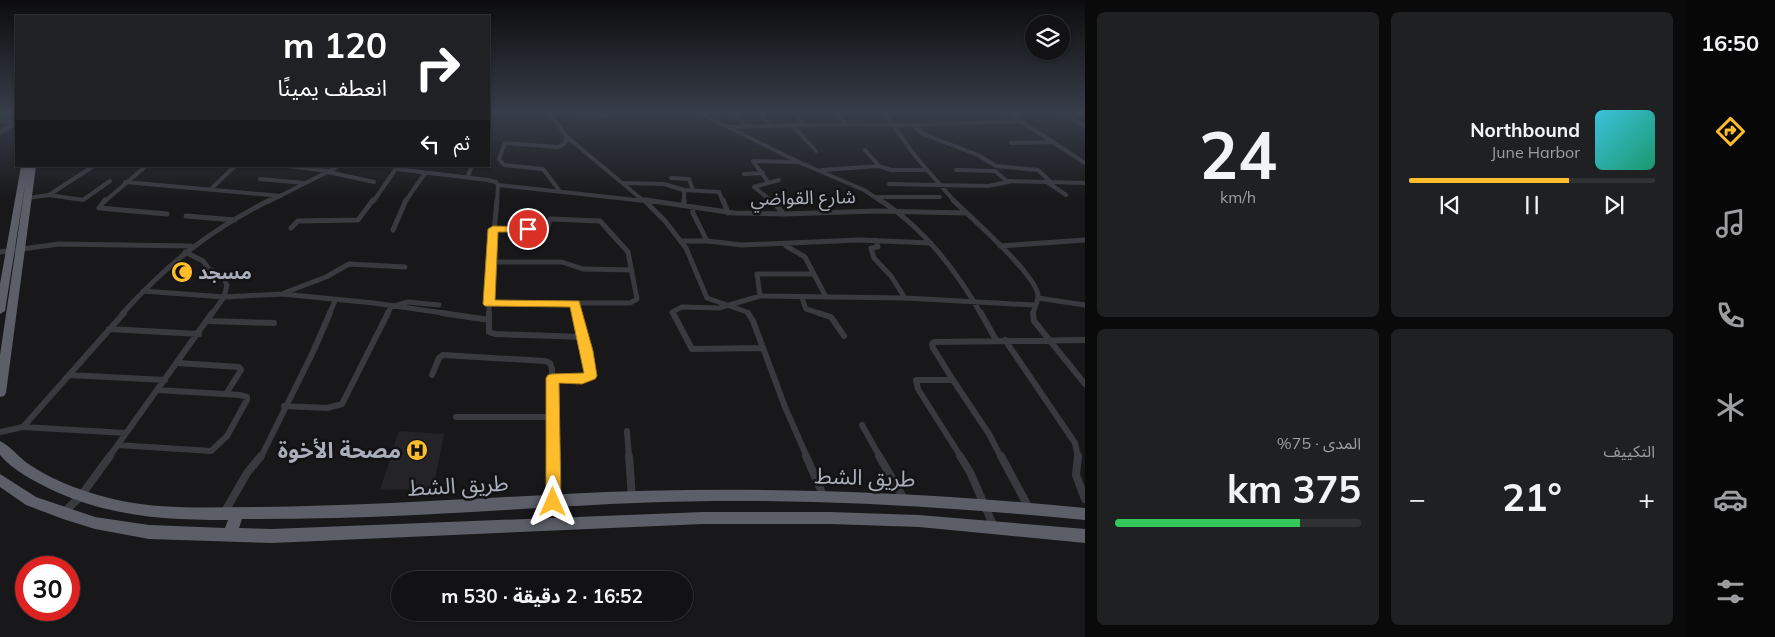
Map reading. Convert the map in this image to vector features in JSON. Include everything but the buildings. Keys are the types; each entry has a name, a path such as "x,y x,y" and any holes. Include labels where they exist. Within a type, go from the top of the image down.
{"highway":[{"path":"0,309 7,251 25,167"},
{"path":"0,393 7,251 28,198 32,167"},
{"name":"طريق الشط","path":"0,446 23,467 43,480 80,497 137,510 231,513 362,512 632,498 824,495 1030,508 1085,514"},
{"path":"0,480 31,501 63,513 95,524 149,532 229,535 337,534 713,518 830,518 920,521 1085,536"},
{"path":"229,535 231,513"}],"street":[{"path":"559,190 543,169 504,165 499,159 505,144 558,147 565,142"},
{"path":"573,142 625,183 665,221 682,241 694,264 707,298 747,312 753,321 785,407 824,495"},
{"path":"758,142 858,187 897,211 931,243 958,275 996,340"},
{"path":"807,142 816,151"},
{"path":"903,142 912,154 965,213 1000,246 1034,285 1038,291 1038,298 1032,312 1034,321 1085,384"},
{"path":"943,142 978,155 996,166 1038,170 1066,196"},
{"path":"1011,144 1053,142 1084,161"},
{"path":"865,150 878,166"},
{"path":"768,182 754,160 801,162"},
{"path":"820,170 878,166 891,170 927,170"},
{"path":"49,196 92,167"},
{"path":"145,167 125,182 99,208 167,214"},
{"path":"212,188 234,167"},
{"path":"294,167 374,182"},
{"path":"23,427 143,291 162,271 191,246 235,220 337,167"},
{"path":"467,178 472,167"},
{"path":"291,228 298,221 358,220 370,202 378,196 396,168"},
{"name":"شارع القواضي","path":"396,168 494,182 498,185 559,190 728,212 784,214 897,211 965,213"},
{"path":"956,170 995,171 1008,180 1085,183"},
{"path":"394,230 395,222 409,196 425,173"},
{"path":"744,174 762,173"},
{"path":"260,178 305,183"},
{"path":"671,178 689,178 693,190"},
{"path":"779,180 754,188 771,200 784,214"},
{"path":"889,184 993,186 1005,184 1008,180"},
{"path":"28,198 49,196 83,200 110,181"},
{"path":"125,182 212,188 281,196"},
{"path":"625,183 664,184 684,190 719,192 728,212"},
{"path":"498,185 493,229 489,332 492,334 584,337"},
{"path":"684,190 684,205"},
{"path":"877,197 940,197"},
{"path":"692,207 693,214 707,241"},
{"path":"186,216 235,220"},
{"path":"489,304 633,302 637,299 627,249 600,221 550,219 547,230 493,229"},
{"path":"682,241 707,241 739,245 783,245 874,240 931,243"},
{"path":"874,240 878,247 871,248 874,258 891,276 905,298"},
{"path":"1000,246 1085,240"},
{"path":"7,251 60,244 191,246"},
{"path":"783,245 803,254 826,297"},
{"path":"63,513 80,497 224,297 227,285 222,275 209,269 203,260 185,252"},
{"path":"491,262 562,262 586,269 632,270"},
{"path":"282,294 326,277 349,264 405,267"},
{"path":"760,296 757,274 813,274"},
{"path":"143,291 224,297 282,294 336,299 489,320"},
{"path":"762,348 692,349 672,312 682,307 714,309 760,296 905,298 1034,305"},
{"path":"802,298 806,309 833,318 844,336"},
{"path":"1038,298 1068,304 1085,305"},
{"path":"231,513 247,473 256,465 284,406 313,352 336,299"},
{"path":"390,306 406,303 439,305"},
{"path":"552,378 582,379 591,376 584,337 575,303"},
{"path":"284,406 327,408 342,404 390,306"},
{"path":"208,321 274,323"},
{"path":"109,328 199,334"},
{"path":"1005,340 1075,442 1078,454 1076,475 1085,499"},
{"path":"1030,508 989,434 953,380 932,344 939,341 1085,340"},
{"path":"432,375 439,358 443,355 545,361 552,366 553,502"},
{"path":"178,363 239,367 241,370 226,394"},
{"path":"69,375 165,380"},
{"path":"953,380 918,379 915,382 970,472 994,527"},
{"path":"118,445 204,452 217,449 247,400 247,396 158,390"},
{"path":"456,418 553,417"},
{"path":"862,424 904,499"},
{"path":"0,432 23,427 126,433"},
{"path":"627,430 632,498"}],"shaded area":[{"name":"مصحة الأخوة","path":"399,431 444,434 433,489 380,490"}],"place":[{"name":"مسجد","path":"182,272"},
{"name":"مصحة الأخوة","path":"417,450"}],"route":[{"path":"528,229 493,229 489,304 575,303 591,376 582,379 552,378 553,502"}]}
